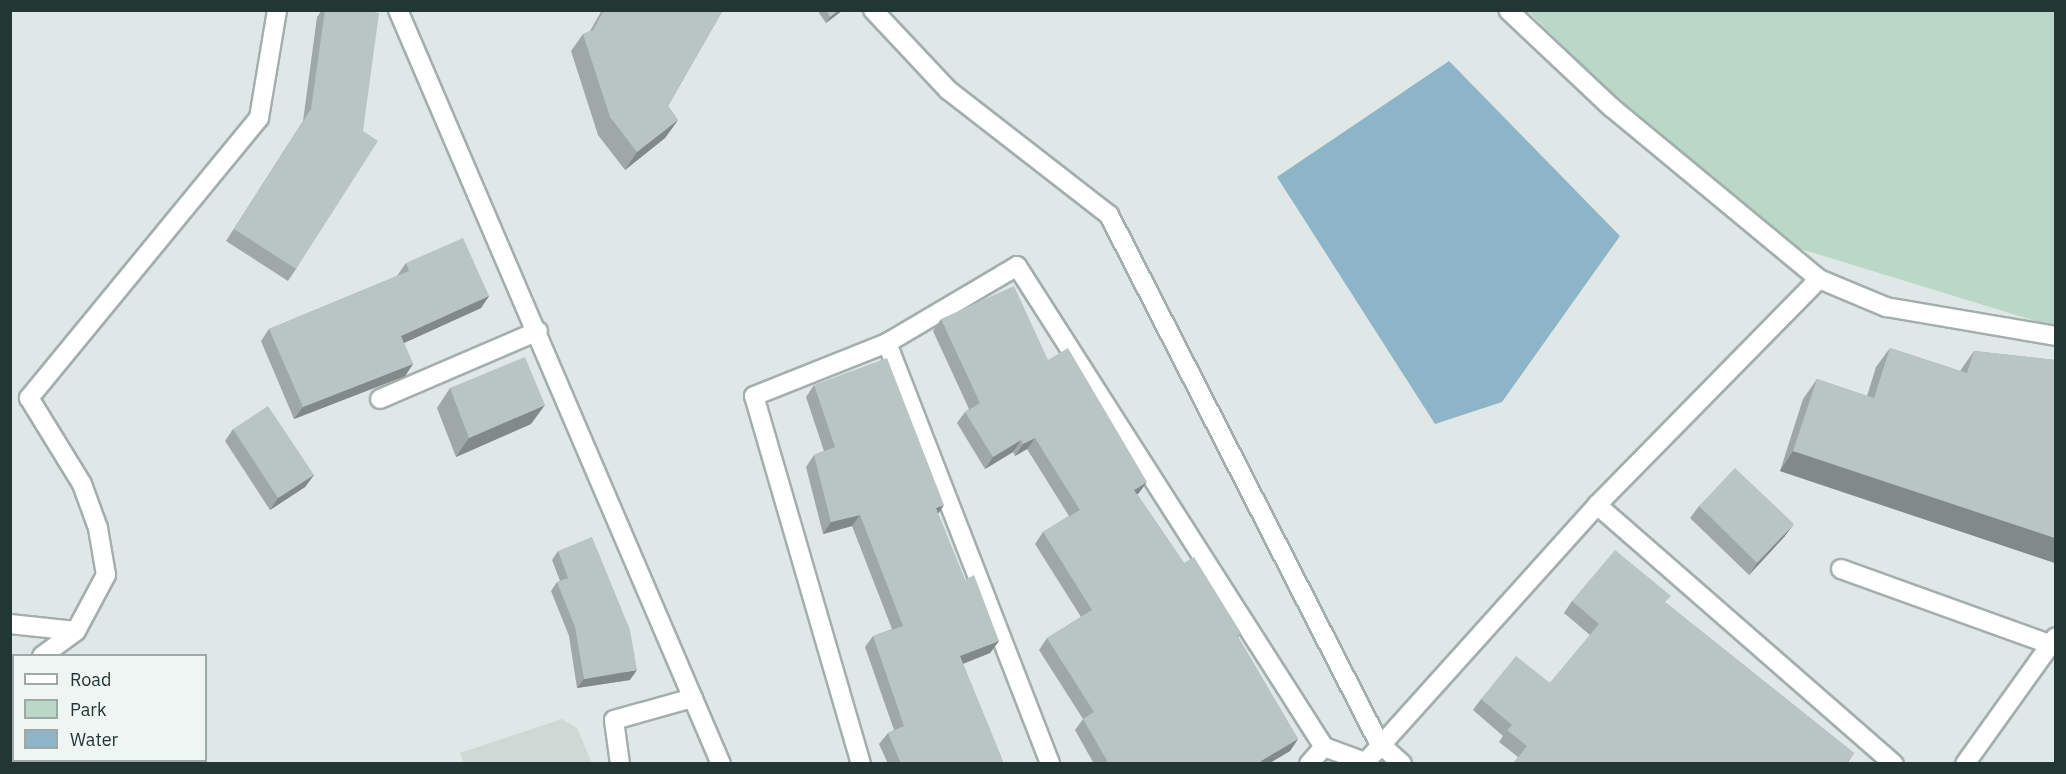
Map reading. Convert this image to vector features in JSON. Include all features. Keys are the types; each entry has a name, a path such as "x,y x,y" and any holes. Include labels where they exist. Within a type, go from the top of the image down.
{"street":[{"path":"45,654 76,631 106,575 98,528 82,484 29,398 259,118 276,36 277,10"},
{"path":"398,10 538,332 721,764"},
{"path":"873,10 948,90 1109,215 1379,744 1402,764"},
{"path":"1508,10 1611,107 1819,279 1886,307 2055,336"},
{"path":"861,764 753,396 887,343 1017,266 1324,747 1365,763 1379,744 1597,505 1819,279"},
{"path":"380,399 538,332"},
{"path":"887,343 1050,764"},
{"path":"1597,505 1894,764"},
{"path":"1841,569 2052,641 1965,764"},
{"path":"10,624 76,631"},
{"path":"620,764 614,720 693,698"},
{"path":"1309,764 1324,747"}],"shaded area":[{"path":"562,719 577,728 592,763 464,763 460,753"}],"green space":[{"path":"1528,11 2055,11 2055,327 1752,234"}],"water":[{"path":"1449,61 1620,236 1502,402 1435,424 1277,177"}],"building":[{"path":"325,10 365,10 379,13 363,131 378,141 296,269 234,229 311,109"},
{"path":"604,10 723,10 668,106 678,120 637,152 610,117 583,34 593,30"},
{"path":"826,10 839,10 830,17"},
{"path":"463,238 489,296 401,336 413,364 303,407 269,329 409,271 406,263"},
{"path":"1014,286 1048,360 1068,348 1147,482 1134,490 1184,563 1194,557 1241,633 1237,636 1298,739 1261,761 1262,764 1109,764 1083,719 1094,712 1047,638 1092,610 1043,532 1080,510 1035,438 1023,444 1021,440 993,457 965,412 980,403 941,319"},
{"path":"1890,348 1967,373 1974,351 2055,360 2055,538 1793,451 1817,379 1874,398"},
{"path":"525,357 545,405 469,438 450,388"},
{"path":"887,358 944,505 936,508 965,580 974,575 999,641 960,656 1004,764 901,764 888,733 904,726 873,636 903,626 860,515 831,522 814,455 835,447 814,385"},
{"path":"268,406 314,475 278,498 233,429"},
{"path":"1735,468 1794,524 1757,563 1699,506"},
{"path":"592,537 630,630 637,670 584,679 575,627 557,582 568,578 558,551"},
{"path":"1615,550 1671,596 1665,602 1854,753 1846,764 1513,764 1527,746 1507,730 1512,725 1481,699 1516,656 1550,683 1599,624 1572,601"}]}
